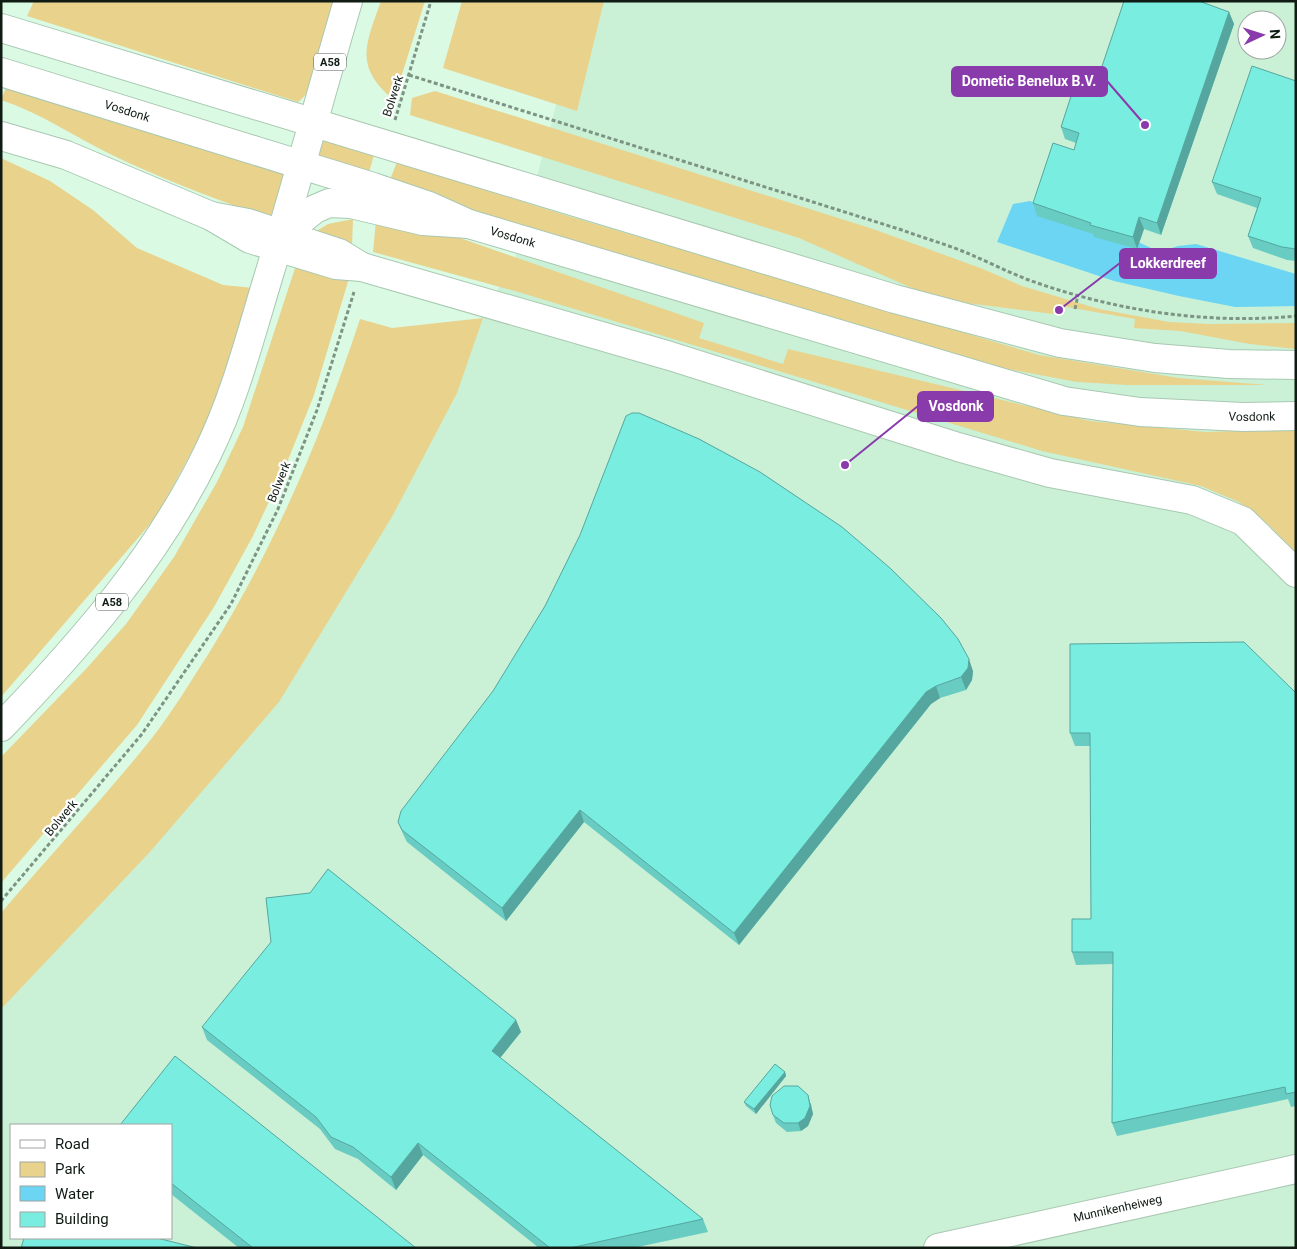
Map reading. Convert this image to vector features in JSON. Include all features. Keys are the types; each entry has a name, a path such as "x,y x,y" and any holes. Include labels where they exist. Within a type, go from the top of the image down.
{"main road":[{"name":"A58","path":"1,727 101,617 136,571 169,524 218,431 247,351 348,1"},
{"path":"1,28 895,299 1060,344 1155,358 1229,364 1296,365"},
{"name":"Vosdonk","path":"1,72 301,164 429,206 469,224 1064,401 1140,412 1243,417 1296,416"},
{"path":"1,136 66,154 211,216 248,223 280,241 339,253 362,267 670,356 958,447 1050,473 1192,500 1243,521 1296,573"},
{"path":"280,241 315,209 329,203 351,204 423,221 469,224"},
{"name":"Munnikenheiweg","path":"938,1248 1296,1169"}],"path":[{"name":"Bolwerk","path":"386,144 431,1"},
{"path":"409,75 902,230 964,252 1026,279 1104,302 1171,316 1272,318 1296,316"},
{"name":"Bolwerk","path":"1,901 142,734 231,604 278,509 310,428 362,267"},
{"path":"1075,309 1078,294"}],"shaded area":[{"path":"584,1 1296,1 1296,1248 1,1248 1,952 276,667 514,262"}],"green space":[{"path":"34,1 339,1 319,71 306,95 298,102 27,16"},
{"path":"381,1 425,1 394,100 381,88 373,76 366,54 371,30"},
{"path":"462,1 604,1 577,111 443,68"},
{"path":"8,83 289,167 270,218 149,172 110,154 30,111 1,100"},
{"path":"435,91 873,229 983,269 1022,286 1099,309 1169,322 1209,324 1296,323 1296,349 1250,344 1180,331 1134,328 1135,319 1055,305 1053,314 958,302 914,289 799,238 410,115 412,98"},
{"path":"317,139 374,155 367,179 313,162"},
{"path":"1,158 50,181 93,210 137,248 223,285 254,288 215,408 157,516 1,697"},
{"path":"397,162 568,216 1039,355 1179,378 1268,385 1127,385 1077,382 997,367 388,185"},
{"path":"353,219 352,246 310,235 328,224"},
{"path":"376,220 400,222 460,238 704,323 699,338 783,364 788,349 1090,421 1206,432 1296,429 1296,553 1269,525 1239,502 1201,486 1042,451 515,291 373,252"},
{"path":"298,259 350,275 314,395 286,465 253,536 214,607 137,725 1,883 1,757 86,669 126,624 174,557 217,482 243,427"},
{"path":"483,318 457,393 393,515 279,702 149,853 1,1009 1,913 152,738 175,707 209,653 255,572 295,490 329,407 360,319 392,328"}],"water":[{"path":"1030,201 1125,236 1160,252 1178,246 1196,244 1296,274 1296,306 1235,307 1179,296 1114,281 997,242 1013,204"}],"building":[{"path":"1124,1 1199,1 1229,12 1157,223 1139,217 1133,237 1090,225 1091,223 1033,203 1053,143 1074,150 1079,133 1061,127 1074,87 1093,93"},
{"path":"1252,66 1296,81 1296,249 1282,247 1248,236 1261,198 1212,182"},
{"path":"632,413 639,413 699,439 760,472 842,527 890,568 941,618 958,639 969,659 968,668 961,677 936,686 926,692 734,933 580,810 502,908 402,830 398,822 401,811 493,691 545,606 580,535 626,416"},
{"path":"1244,642 1296,693 1296,1092 1286,1094 1285,1087 1112,1123 1113,952 1072,952 1072,919 1091,919 1090,733 1070,733 1070,644"},
{"path":"328,869 516,1020 492,1051 703,1219 570,1248 550,1248 418,1143 391,1177 353,1147 331,1137 316,1117 202,1027 271,942 266,898 310,893"},
{"path":"175,1056 416,1248 253,1248 172,1184 172,1124 121,1124"},
{"path":"775,1064 785,1072 754,1109 744,1102"},
{"path":"784,1086 798,1086 808,1095 810,1106 805,1118 798,1123 784,1123 773,1115 770,1105 772,1096"},
{"path":"24,1239 161,1239 197,1248 21,1248"}],"place":[{"name":"Dometic Benelux B.V.","path":"1145,125"},
{"name":"Lokkerdreef","path":"1059,310"},
{"name":"Vosdonk","path":"845,465"}]}
